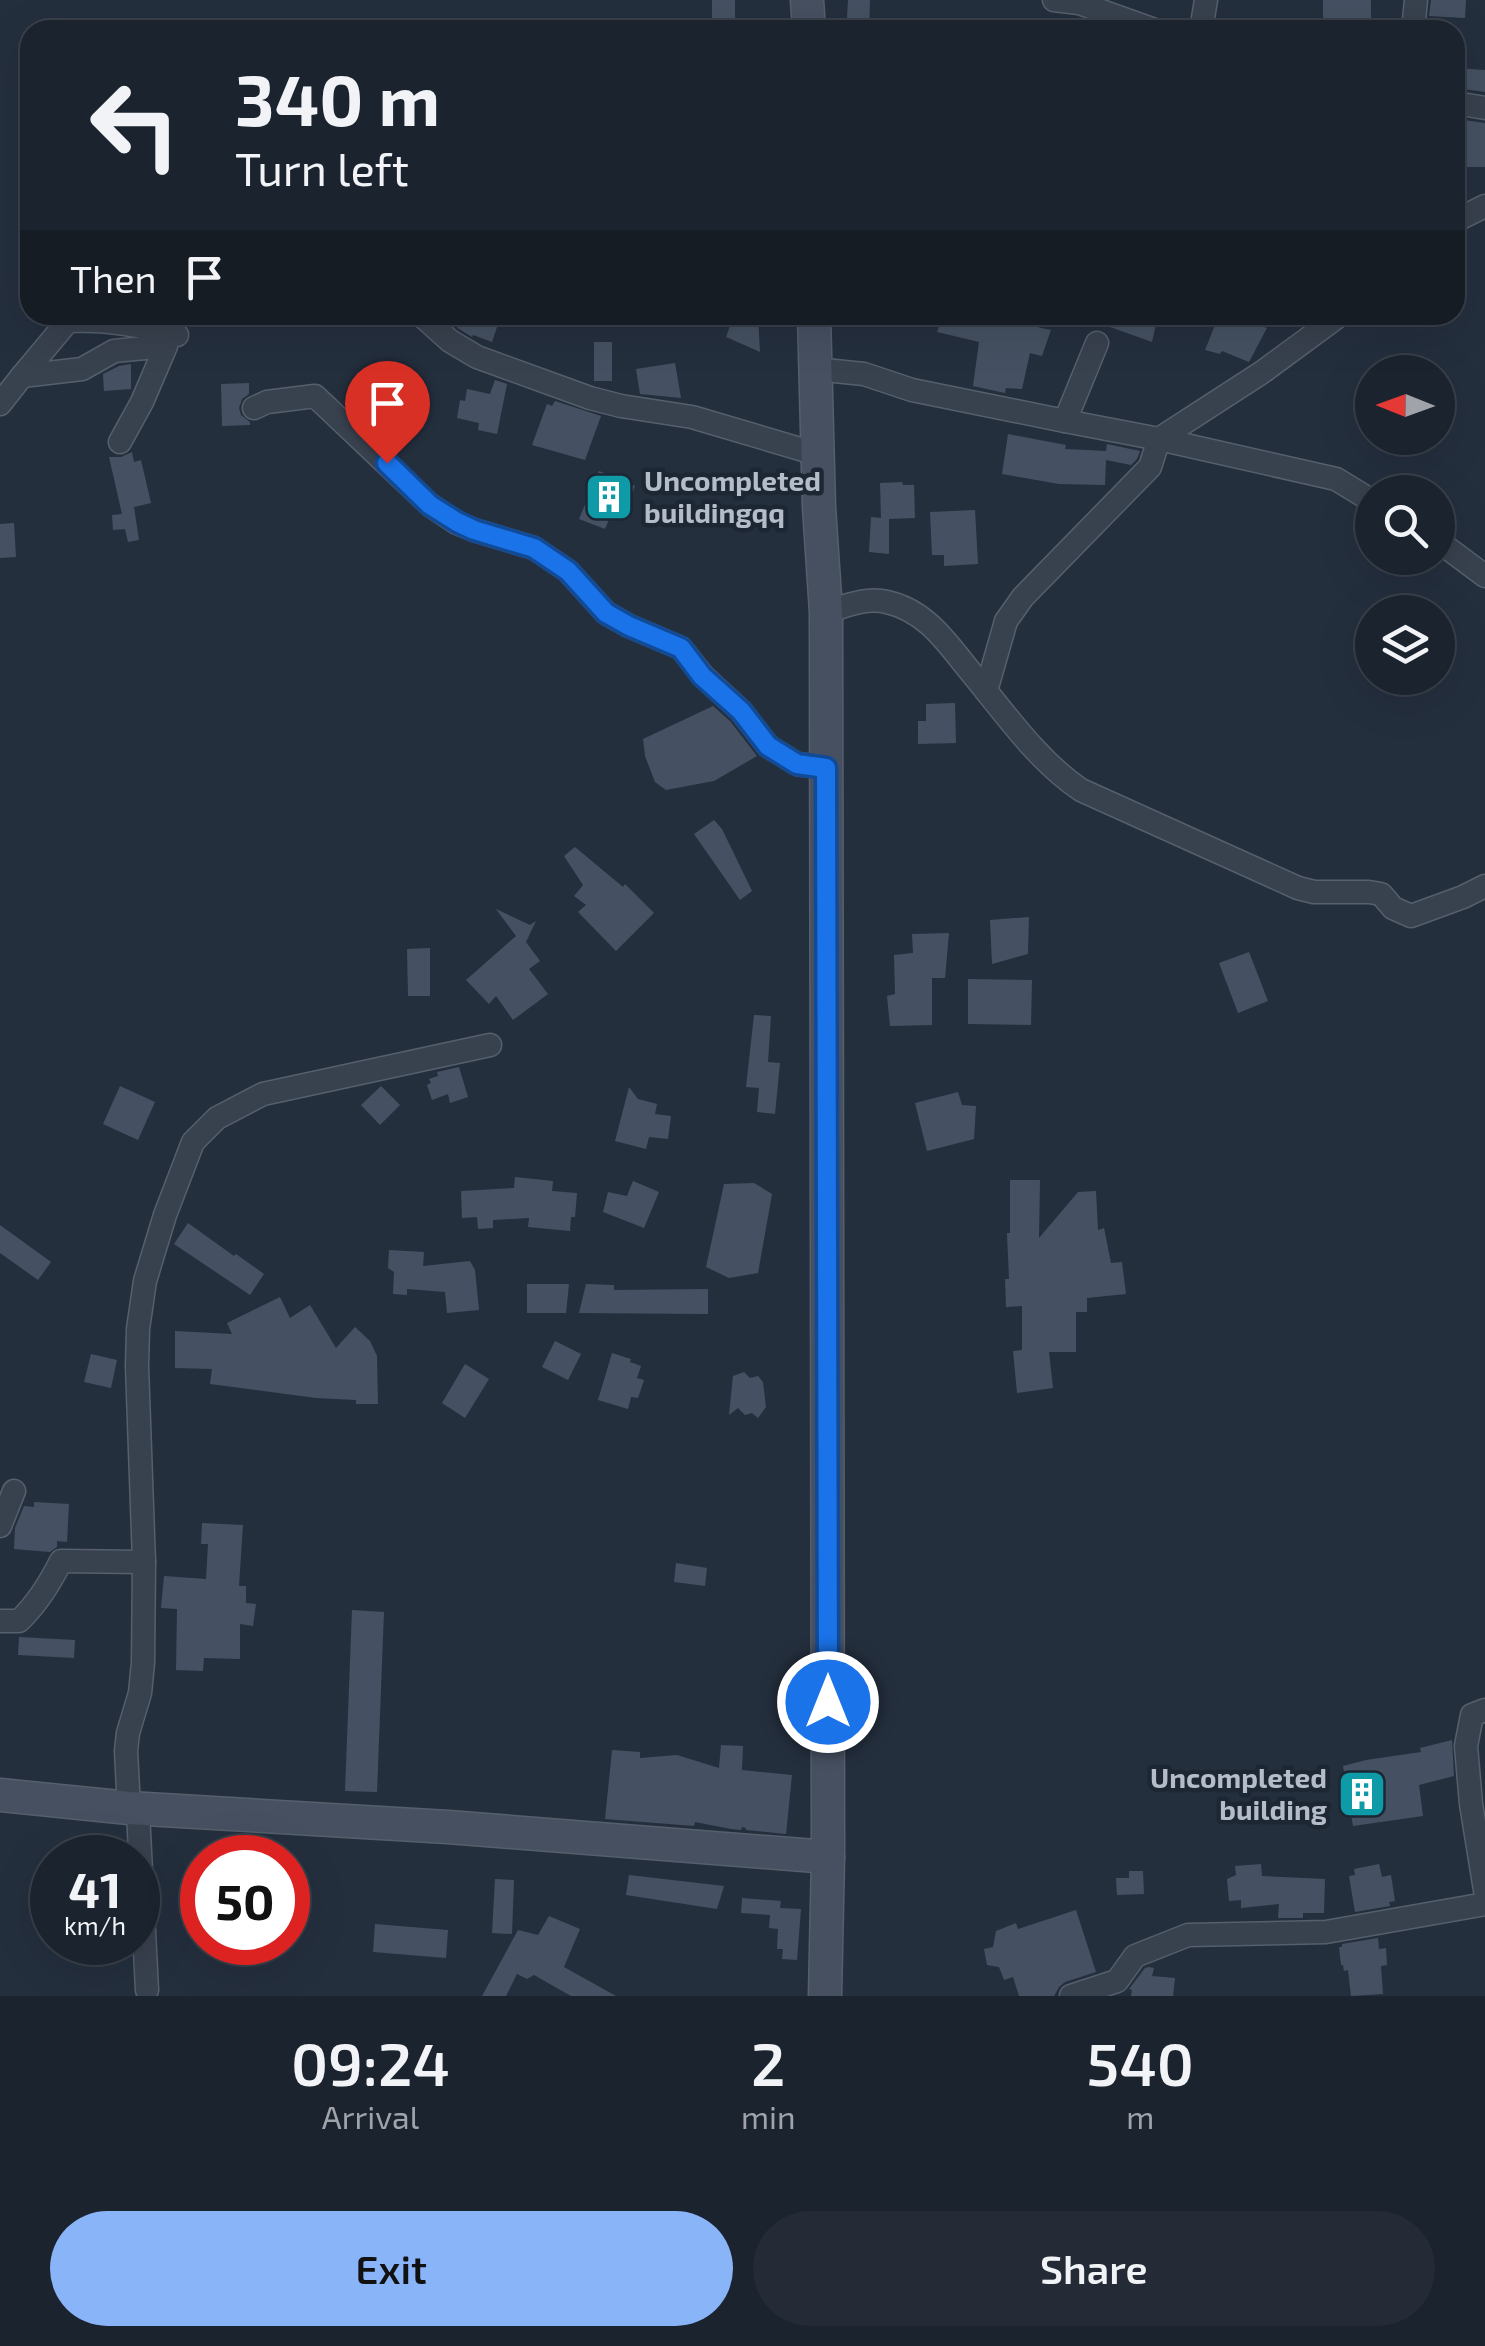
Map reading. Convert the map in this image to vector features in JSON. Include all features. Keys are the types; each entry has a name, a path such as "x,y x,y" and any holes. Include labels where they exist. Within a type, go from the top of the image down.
{"main road":[{"path":"814,325 826,612 825,1996"},
{"path":"0,1795 828,1858"}],"street":[{"path":"1054,0 1117,8"},
{"path":"0,404 65,325"},
{"path":"140,325 177,335"},
{"path":"432,325 450,341 477,356 590,398 692,417 818,454"},
{"path":"986,690 1006,621 1023,597 1150,467 1159,439 1326,325"},
{"path":"1065,421 1097,343"},
{"path":"22,376 82,369 114,352 166,346 120,442"},
{"path":"814,370 864,374 912,390 1159,439 1336,480 1355,491"},
{"path":"254,408 268,402 315,396 430,505 474,530 534,548 568,571 606,613 681,648 702,676 741,711 768,746 797,764 826,768"},
{"path":"1455,554 1485,576"},
{"path":"826,612 873,600 908,609 946,639 1059,776 1081,790 1298,888 1381,894 1393,908 1410,916 1485,886"},
{"path":"147,1990 138,1812 126,1751 143,1663 138,1329 146,1281 165,1215 192,1142 217,1118 263,1094 490,1046"},
{"path":"0,1526 14,1491"},
{"path":"0,1621 20,1621 49,1586 62,1561 144,1562"},
{"path":"1485,1710 1472,1716 1466,1746 1485,1890"},
{"path":"1071,1996 1117,1981 1135,1956 1188,1935 1326,1932 1485,1904"}],"building":[{"path":"712,0 735,0 735,20 712,20"},
{"path":"848,0 870,0 869,20 847,18"},
{"path":"1323,0 1371,0 1371,20 1323,20"},
{"path":"1431,0 1466,0 1465,18 1429,16"},
{"path":"1465,69 1485,70 1485,92 1465,89"},
{"path":"1465,120 1485,123 1485,167 1465,167"},
{"path":"455,325 498,325 492,342"},
{"path":"759,325 760,352 726,337 730,326"},
{"path":"939,325 1028,325 1051,330 1042,356 1030,353 1022,389 1006,388 1005,393 973,386 979,342 937,332"},
{"path":"1104,325 1156,325 1152,342"},
{"path":"1215,325 1267,328 1249,362 1222,351 1220,354 1205,350"},
{"path":"594,342 612,342 612,381 594,381"},
{"path":"675,363 681,398 640,394 636,369"},
{"path":"131,364 131,389 104,391 103,374"},
{"path":"495,380 507,384 497,434 478,430 479,423 457,418 460,400 465,401 467,389 490,394"},
{"path":"249,383 249,394 239,408 250,425 222,426 221,384"},
{"path":"555,401 601,416 585,460 532,445 547,404 552,406"},
{"path":"1008,434 1066,445 1065,449 1106,451 1107,444 1140,451 1131,465 1106,460 1105,485 1059,484 1002,474"},
{"path":"132,452 134,462 141,460 151,503 134,507 139,540 128,542 125,529 113,530 112,515 122,514 109,457"},
{"name":"Uncompleted buildingqq","path":"599,471 635,486 625,510 619,507 616,514 612,512 605,529 579,519"},
{"path":"880,483 914,485 915,518 889,519 889,554 869,552 871,517 881,518"},
{"path":"975,510 978,564 944,566 944,555 932,555 930,512"},
{"path":"14,523 16,557 0,558 0,524"},
{"path":"955,703 956,743 918,744 918,721 926,721 926,704"},
{"path":"713,706 757,756 714,781 666,790 655,782 643,739"},
{"path":"714,820 752,891 740,900 694,834"},
{"path":"575,847 623,887 625,884 654,913 616,951 578,912 586,905 574,896 583,885 564,856"},
{"path":"496,909 530,925 536,921 526,942 540,961 529,969 548,994 513,1020 496,996 489,1004 466,980 516,936"},
{"path":"1029,917 1028,954 992,964 990,920"},
{"path":"949,933 945,978 932,978 932,1025 890,1026 887,996 895,994 894,955 913,953 912,934"},
{"path":"430,948 430,996 408,996 407,949"},
{"path":"1249,952 1268,1001 1238,1013 1219,963"},
{"path":"968,979 1032,980 1031,1025 968,1024"},
{"path":"754,1015 771,1016 768,1062 780,1063 775,1114 757,1112 759,1088 746,1087"},
{"path":"459,1067 468,1097 450,1103 448,1094 432,1100 429,1079 438,1076 437,1072"},
{"path":"120,1086 155,1102 138,1140 103,1124"},
{"path":"381,1086 400,1105 380,1125 361,1105"},
{"path":"629,1087 638,1099 657,1104 655,1114 671,1116 668,1139 649,1137 646,1149 615,1141"},
{"path":"958,1092 962,1105 976,1106 974,1139 927,1151 915,1103"},
{"path":"515,1177 553,1181 552,1191 577,1193 570,1231 528,1227 529,1218 493,1220 493,1228 478,1229 477,1217 462,1218 461,1191 514,1188"},
{"path":"1010,1180 1040,1180 1039,1238 1078,1192 1096,1191 1098,1230 1104,1228 1111,1263 1122,1262 1126,1294 1087,1298 1087,1312 1076,1312 1076,1352 1049,1352 1053,1388 1017,1393 1013,1351 1022,1350 1022,1306 1006,1307 1005,1279 1009,1279"},
{"path":"633,1181 659,1192 644,1228 603,1212 608,1192 627,1196"},
{"path":"754,1183 772,1194 758,1273 729,1278 706,1267 724,1184"},
{"path":"188,1223 264,1274 250,1295 174,1244"},
{"path":"0,1225 51,1262 38,1280 0,1253"},
{"path":"389,1250 424,1252 423,1266 470,1261 475,1270 479,1310 447,1313 445,1292 407,1289 407,1295 393,1294"},
{"path":"527,1284 569,1284 566,1313 527,1313"},
{"path":"586,1284 614,1285 614,1290 708,1289 708,1314 579,1313"},
{"path":"280,1297 290,1318 310,1305 336,1348 355,1327 370,1341 377,1356 378,1404 210,1384 212,1369 175,1368 175,1331 232,1334 227,1323"},
{"path":"555,1341 581,1354 568,1380 542,1367"},
{"path":"612,1353 641,1366 637,1378 644,1380 638,1398 631,1397 628,1409 598,1400"},
{"path":"91,1354 117,1360 111,1388 84,1382"},
{"path":"465,1364 489,1379 465,1418 442,1403"},
{"path":"744,1372 763,1382 766,1407 758,1418 752,1413 745,1415 738,1408 729,1415 733,1376"},
{"path":"34,1502 69,1504 67,1542 57,1541 57,1547 50,1552 14,1549 15,1528 24,1506 34,1507"},
{"path":"202,1523 243,1525 239,1586 246,1586 246,1603 256,1604 253,1626 240,1624 240,1659 204,1658 203,1671 176,1670 177,1609 161,1608 164,1576 206,1579 208,1544 201,1544"},
{"path":"676,1563 707,1568 705,1586 674,1582"},
{"path":"352,1610 384,1612 377,1792 345,1791"},
{"path":"19,1637 75,1640 74,1658 18,1655"},
{"path":"1452,1740 1454,1776 1419,1785 1423,1816 1353,1826 1343,1766 1421,1752 1420,1748"},
{"path":"721,1745 743,1746 742,1770 792,1775 786,1834 695,1822 694,1826 605,1819 612,1750 640,1752 640,1758 677,1755 719,1768"},
{"path":"1261,1864 1262,1876 1325,1879 1324,1913 1278,1918 1279,1904 1241,1908 1241,1900 1229,1901 1227,1879 1236,1875 1235,1866"},
{"path":"1379,1864 1382,1877 1391,1875 1395,1901 1389,1902 1390,1906 1355,1912 1349,1876 1355,1875 1354,1869"},
{"path":"1129,1871 1143,1871 1144,1894 1117,1895 1116,1878 1129,1878"},
{"path":"629,1875 724,1886 717,1909 626,1895"},
{"path":"495,1879 514,1880 512,1934 492,1933"},
{"path":"742,1898 781,1901 780,1908 801,1909 797,1960 782,1959 783,1949 777,1949 778,1929 769,1928 770,1915 741,1913"},
{"path":"1076,1910 1096,1972 1065,1982 1054,1996 1019,1996 1013,1977 1004,1980 999,1967 987,1965 984,1949 993,1947 996,1931 1016,1923 1018,1929"},
{"path":"549,1916 580,1929 564,1967 616,1996 571,1996 534,1975 527,1979 517,1974 506,1996 482,1996 518,1930 538,1935"},
{"path":"375,1924 448,1930 446,1958 373,1952"},
{"path":"1378,1938 1379,1949 1386,1948 1387,1965 1381,1966 1383,1994 1351,1996 1348,1970 1344,1971 1341,1965 1339,1947"},
{"path":"1149,1967 1154,1968 1152,1976 1175,1978 1173,1996 1131,1996 1129,1989"}],"place":[{"name":"Uncompleted buildingqq","path":"609,497"},
{"name":"Uncompleted building","path":"1362,1794"}],"route":[{"path":"387,463 430,505 457,522 534,548 568,571 606,613 681,648 702,676 741,711 768,746 797,764 826,768 828,1702"}]}
